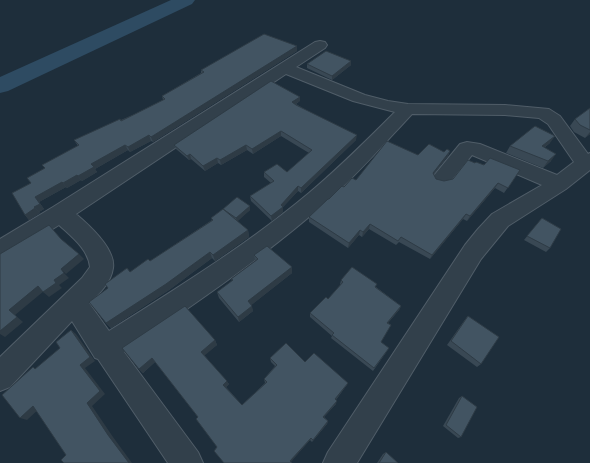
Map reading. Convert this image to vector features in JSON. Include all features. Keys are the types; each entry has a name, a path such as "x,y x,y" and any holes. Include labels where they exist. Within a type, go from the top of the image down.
{"street":[{"path":"0,250 61,213 320,45"},
{"path":"285,68 359,98 387,106 408,109 505,110 543,113 554,120 588,161 559,184 506,216 486,235 473,252 339,463"},
{"path":"106,349 202,285 315,199 368,150 408,109"},
{"path":"442,178 466,150 473,148 559,184"},
{"path":"0,377 99,276 102,262 98,251 61,213"},
{"path":"73,302 187,463"}],"building":[{"path":"264,34 297,46 151,137 149,135 128,147 125,145 91,164 94,167 35,197 40,204 25,215 12,193 31,183 27,178 45,168 42,165 79,145 74,140 120,119 121,121 165,99 162,96 204,72 201,70"},
{"path":"326,51 351,61 332,76 307,64"},
{"path":"271,81 300,97 292,102 296,105 357,135 301,188 298,186 281,205 283,207 271,216 250,196 274,181 264,172 277,164 287,172 312,150 281,131 252,149 246,145 220,160 217,158 203,166 190,154 187,156 174,145"},
{"path":"590,108 590,130 580,125 575,119"},
{"path":"535,126 555,136 542,146 556,154 548,161 510,146"},
{"path":"387,141 418,155 429,144 444,152 447,149 450,151 433,173 436,179 444,181 453,179 468,160 484,165 490,158 520,170 508,188 498,183 470,216 466,214 432,255 401,237 398,241 370,224 363,232 360,230 349,243 309,217 342,186 344,187 352,178 356,180"},
{"path":"237,197 250,206 236,218 223,209"},
{"path":"223,209 248,230 213,255 210,252 166,284 106,323 89,302 108,288 105,284 127,268 130,272 148,259 150,261 213,220 211,218"},
{"path":"542,218 561,229 550,248 527,236"},
{"path":"49,225 61,239 79,254 61,269 64,273 54,280 56,283 43,292 38,286 9,310 17,317 0,331 0,254"},
{"path":"267,246 292,267 248,301 252,306 238,317 217,292 233,280 231,279 258,259 254,255"},
{"path":"352,267 377,284 375,287 401,306 387,323 391,325 381,342 389,348 374,368 332,335 334,333 310,313 326,297 328,299 343,282 341,280"},
{"path":"185,306 215,340 201,352 227,381 223,385 242,405 267,382 264,379 277,365 270,358 286,343 305,362 314,353 348,383 335,399 337,401 323,417 328,421 313,440 311,438 290,461 292,463 224,463 214,451 217,447 196,419 198,417 152,358 139,369 122,348"},
{"path":"468,316 499,337 481,364 451,341"},
{"path":"71,330 90,357 80,365 100,391 87,403 129,463 64,463 61,460 66,455 33,406 20,418 2,395 33,367 35,369 60,348 56,342"},
{"path":"462,396 477,407 461,437 446,425"},
{"path":"386,452 398,463 379,463"}],"waterway":[{"path":"0,86 186,0"}]}
